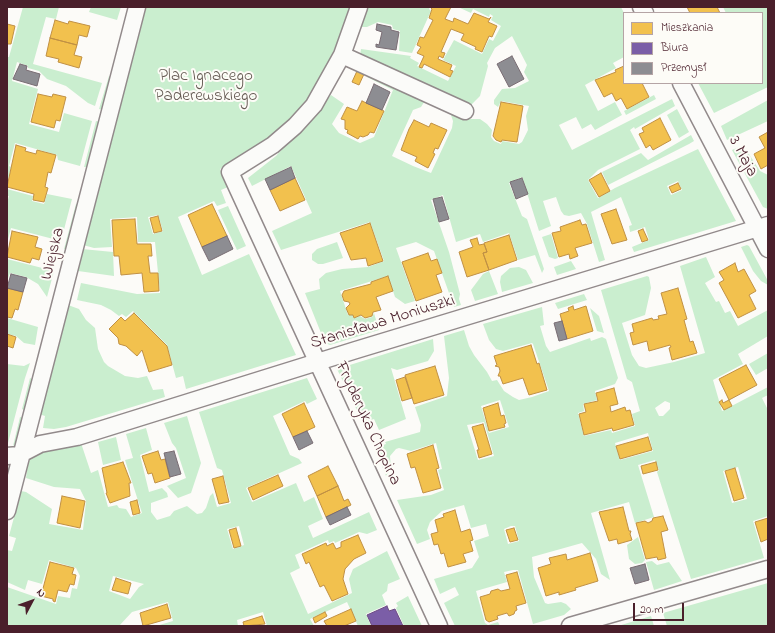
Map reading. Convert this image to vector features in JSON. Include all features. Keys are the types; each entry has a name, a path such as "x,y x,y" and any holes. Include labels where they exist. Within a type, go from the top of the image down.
{"street":[{"name":"Wiejska","path":"7,511 14,455 137,7"},
{"path":"359,7 342,55 465,111"},
{"name":"Fryderyka Chopina","path":"342,55 318,100 300,120 268,149 230,172 439,626"},
{"name":"3 Maja","path":"682,84 763,227 768,249"},
{"name":"Stanisława Moniuszki","path":"14,455 40,444 77,437 763,227"},
{"path":"570,626 768,569"}],"green space":[{"path":"23,7 59,7 56,19 46,17 33,64 102,83 95,106 88,103 66,86 47,79 39,71 28,68 28,66 17,62 12,81 38,89 29,124 59,132 64,113 92,121 80,166 58,160 57,155 15,143 9,166 11,167 7,184 7,57 9,57"},
{"path":"91,7 121,7 117,20 89,12"},
{"name":"Plac Ignacego Paderewskiego","path":"145,7 352,7 350,16 345,23 332,55 304,107 266,143 220,169 228,187 221,190 226,203 217,206 214,201 178,217 202,275 249,254 296,355 186,389 183,376 176,378 167,345 133,311 126,317 122,314 119,316 101,305 77,300 81,283 137,294 160,293 155,242 138,242 137,217 110,219 112,247 94,248 83,245","holes":["158,215 163,231 153,234 148,217"]},
{"path":"366,7 430,7 429,9 431,11 412,53 399,51 400,31 393,29 392,25 378,22 367,27 361,27"},
{"path":"458,7 621,7 624,12 623,58 613,63 616,68 585,85 598,111 615,102 622,115 595,130 591,124 582,129 576,117 559,125 572,150 672,99 675,106 635,129 634,127 630,130 640,149 598,170 588,180 598,198 615,188 698,149 736,221 634,252 632,247 649,240 645,227 630,232 629,226 632,225 621,197 591,212 605,260 599,262 587,224 581,213 569,216 564,215 556,197 543,201 551,226 539,231 522,177 509,183 522,216 527,219 544,269 542,273 535,255 518,260 509,233 483,242 480,234 456,242 443,195 431,200 449,252 460,294 459,299 461,305 454,307 434,251 416,242 396,248 415,301 405,304 395,297 388,276 340,291 348,315 353,315 353,318 360,316 365,319 372,317 374,313 379,330 330,345 325,343 305,293 320,289 319,279 326,273 342,269 368,267 384,261 370,222 281,250 272,231 312,213 291,166 252,186 248,178 276,156 331,95 344,104 332,124 339,133 360,143 374,137 393,90 367,77 369,73 426,99 421,107 413,110 392,156 413,166 431,173 452,128 453,121 451,115 456,113 470,119 480,119 487,124 492,130 491,137 494,141 501,144 502,141 519,144 522,142 528,130 526,116 529,106 501,101 498,107 494,104 494,100 502,89 515,88 529,81 524,72 527,65 512,36 495,48 487,63 488,66 480,96 469,107 360,56 361,49 411,56 410,58 419,63 417,66 448,81 456,66 443,60 454,40 482,54 489,39 493,41 501,26 491,20 493,16 490,14 489,17 473,9 471,13","holes":["678,181 682,190 671,195 667,186"]},
{"path":"723,7 768,7 768,87 714,113 699,84 763,84 763,12 726,12"},
{"path":"109,76 112,77 103,110 99,109"},
{"path":"654,95 656,99 626,115 624,111"},
{"path":"768,100 768,121 727,140 721,126"},
{"path":"677,109 689,132 679,138 667,115"},
{"path":"96,121 100,122 88,167 84,167"},
{"path":"691,135 694,141 608,185 602,172 641,153 648,160"},
{"path":"739,147 747,151 760,171 768,175 768,209 763,207 732,150"},
{"path":"7,189 33,196 32,201 44,204 47,194 72,199 61,241 11,228 7,243 7,203 9,196 7,196"},
{"path":"76,204 79,205 67,249 64,249"},
{"path":"228,206 246,246 237,250 218,210"},
{"path":"551,234 558,258 555,259 549,257 542,237"},
{"path":"337,242 343,258 323,264 318,264 312,260 312,254 317,249"},
{"path":"747,245 749,246 768,281 768,285 761,281 753,271 741,247"},
{"path":"82,249 113,252 114,276 78,271 77,269"},
{"path":"706,257 715,277 705,283 716,302 719,301 725,313 730,311 738,326 768,310 768,336 738,354 743,364 713,380 722,411 768,387 768,395 762,398 768,410 768,516 753,521 764,558 691,579 657,472 659,470 655,460 638,465 654,517 635,523 629,502 591,513 610,580 601,574 596,559 582,543 532,557 534,577 545,603 561,602 566,604 571,609 564,615 533,624 518,570 513,570 504,572 507,582 476,591 485,623 488,625 498,622 500,626 455,626 444,603 459,595 455,587 440,594 434,579 472,568 479,557 474,541 489,536 486,524 471,528 464,505 442,511 430,522 427,530 430,539 417,544 397,500 431,495 444,490 438,470 442,469 436,443 411,451 399,448 396,449 390,456 391,469 386,476 375,448 386,444 385,442 420,432 421,425 415,407 447,396 449,378 444,336 464,330 469,346 492,381 497,380 504,391 519,400 549,391 533,344 532,343 503,351 496,349 489,340 483,324 542,307 544,325 540,326 546,346 550,352 590,338 591,341 602,337 606,339 618,378 615,384 595,391 597,400 583,404 584,411 578,413 584,436 611,430 612,433 635,426 632,414 640,411 632,382 627,379 601,290 647,276 649,277 651,288 645,315 622,323 632,355 639,366 646,368 705,353 680,266","holes":["500,400 509,427 489,433 481,406","665,401 670,403 670,409 663,416 659,416 655,408","484,422 494,456 478,460 467,425","648,433 653,451 620,460 615,443","738,467 747,499 732,503 723,471","515,526 519,541 508,544 504,529"]},
{"path":"7,259 54,271 47,297 38,284 26,277 10,273 7,281"},
{"path":"571,261 576,269 557,275 554,267"},
{"path":"519,267 526,270 533,283 502,292 500,282 501,276 510,268"},
{"path":"489,271 498,294 475,301 471,290 483,274"},
{"path":"584,294 587,300 558,309 555,303"},
{"path":"68,305 79,309 86,320 95,328 98,349 104,362 108,366 125,376 138,378 147,376 153,390 163,389 165,397 66,427 54,429 43,428 45,416 39,414 41,412"},
{"path":"590,308 599,316 604,333 597,331"},
{"path":"7,318 38,327 35,345 24,343 16,336 7,334"},
{"path":"433,339 434,351 428,361 397,370 391,368 406,419 379,430 374,419 363,423 337,369"},
{"path":"768,353 768,368 756,375 749,364"},
{"path":"30,363 8,443 7,364 24,366"},
{"path":"30,378 34,380 26,411 22,409"},
{"path":"307,378 317,399 307,404 305,401 273,416 290,455 299,459 302,463 246,488 252,502 296,483 304,502 314,497 323,519 308,526 313,538 369,512 377,530 367,534 359,532 335,543 334,541 329,543 328,540 295,555 300,568 290,573 308,614 352,593 349,579 353,569 387,551 400,579 388,584 387,591 382,595 386,605 366,614 371,626 358,626 347,602 310,619 314,626 267,626 263,612 237,620 238,626 156,626 173,621 168,602 132,612 119,626 7,626 7,587 56,604 58,596 70,598 72,588 77,589 80,576 76,568 49,560 42,584 28,580 25,590 7,582 7,550 12,551 16,538 9,536 21,491 26,492 52,509 49,524 83,530 86,501 80,489 54,487 26,478 28,463 32,457 39,452 81,443 91,473 98,470 108,507 117,505 119,508 126,509 131,517 142,513 125,460 133,458 126,434 146,428 152,450 140,455 149,492 162,488 167,493 168,497 151,503 151,512 157,520 170,516 174,511 187,506 197,514 202,513 213,493 217,507 231,503 222,470 217,468 199,412","holes":["239,526 244,545 233,549 227,529","113,576 144,584 139,587 130,599 109,591"]},
{"path":"187,416 201,463 191,493 178,498 167,486 186,478 176,448 172,443 164,423"},
{"path":"20,417 24,418 18,441 13,446"},
{"path":"116,437 121,460 103,465 98,442"},
{"path":"638,537 645,560 642,563 635,564 629,559 627,545"},
{"path":"652,561 657,565 669,562 682,581 654,590 646,562"},
{"path":"768,583 768,626 667,626 663,613"},
{"path":"408,596 422,626 404,626 396,608 398,606 396,603"},
{"path":"651,616 654,626 618,626"}],"building: Mieszkania":[{"path":"430,7 451,7 445,19 453,22 454,18 468,24 474,13 489,19 491,17 488,22 497,26 492,37 489,36 482,52 475,49 476,47 461,40 464,34 451,29 441,52 445,53 443,58 439,56 438,59 452,65 450,70 453,71 450,77 424,64 422,68 419,67 424,56 417,53 421,47 417,45 420,37 424,38 433,20 429,18 432,9"},
{"path":"687,7 717,7 720,12 690,12"},
{"path":"55,20 68,24 69,21 90,26 87,37 79,35 77,45 50,38"},
{"path":"7,24 15,26 11,44 7,44"},
{"path":"50,38 77,45 74,55 82,57 79,68 58,62 59,59 46,56"},
{"path":"623,66 623,84 642,84 649,97 627,109 621,98 616,101 612,93 604,97 595,80 616,72 615,70"},
{"path":"357,71 364,74 359,85 352,82"},
{"path":"38,94 52,97 53,94 66,97 60,121 56,120 54,128 31,122"},
{"path":"362,101 384,111 374,133 370,132 368,135 363,137 360,136 358,139 347,133 348,130 345,129 345,120 341,119 347,107 357,111"},
{"path":"501,102 523,106 517,142 502,140 501,142 496,140 493,136"},
{"path":"660,118 671,140 653,150 650,145 646,148 639,134 644,132 642,128"},
{"path":"414,120 429,127 431,123 447,130 438,149 435,148 433,153 435,154 428,168 415,161 417,157 401,150"},
{"path":"768,132 768,165 761,169 754,154 765,148 759,137"},
{"path":"16,145 26,148 25,151 36,154 37,150 56,155 51,173 48,172 45,187 48,188 44,202 33,200 34,194 7,187"},
{"path":"601,173 610,191 599,197 589,180"},
{"path":"295,178 305,200 280,211 270,190"},
{"path":"678,183 681,189 672,193 669,187"},
{"path":"212,204 227,236 202,247 188,215"},
{"path":"616,209 627,240 612,244 601,214"},
{"path":"158,216 162,231 154,233 150,218"},
{"path":"135,219 137,244 151,244 152,256 148,256 150,273 158,273 159,291 144,292 142,273 121,275 119,256 114,256 112,220"},
{"path":"580,220 582,225 586,224 592,243 575,248 578,256 570,259 569,254 559,257 552,233 561,231 560,227"},
{"path":"370,223 383,261 368,266 366,258 351,260 340,233"},
{"path":"643,229 648,240 642,242 638,231"},
{"path":"12,231 38,237 35,247 42,249 39,260 32,258 30,263 7,257"},
{"path":"509,235 517,260 489,270 483,253 487,252 484,243"},
{"path":"477,238 479,245 484,244 487,252 483,253 489,270 467,277 459,252 473,247 470,240"},
{"path":"428,253 431,261 437,259 442,273 436,275 442,292 416,301 402,262"},
{"path":"735,263 738,272 744,269 756,291 749,295 756,309 738,318 719,283 724,280 719,272"},
{"path":"388,276 393,291 376,297 381,310 373,312 372,316 365,318 361,315 354,318 353,315 349,315 346,308 350,304 349,302 344,301 342,295 344,291 371,284 371,282"},
{"path":"7,288 23,292 18,310 15,309 12,318 7,317"},
{"path":"678,288 687,319 684,320 690,342 693,341 697,353 672,360 669,348 671,347 670,345 649,351 647,341 633,345 630,333 634,332 632,324 652,318 653,320 659,319 658,316 667,314 661,293"},
{"path":"573,306 574,310 586,306 593,331 567,339 560,314 569,311 568,308"},
{"path":"134,313 167,346 172,365 149,372 142,350 137,356 126,346 119,344 118,338 109,329 121,317 125,321"},
{"path":"7,334 16,337 13,348 7,346"},
{"path":"531,345 537,364 539,363 547,390 529,395 523,378 503,384 500,376 498,376 500,371 499,367 495,366 497,365 494,356"},
{"path":"746,365 757,385 729,400 719,379"},
{"path":"435,366 444,395 414,404 405,375"},
{"path":"405,377 412,398 402,401 396,380"},
{"path":"614,388 618,404 610,406 611,412 625,407 626,411 630,410 634,425 613,431 612,428 584,435 579,414 586,412 584,404 598,401 596,393"},
{"path":"722,400 723,403 729,400 732,406 724,410 719,402"},
{"path":"304,403 315,427 293,437 282,414"},
{"path":"498,403 501,416 504,415 506,423 504,424 505,427 489,431 483,408"},
{"path":"483,424 492,454 479,458 477,450 479,450 472,427"},
{"path":"648,437 652,450 620,459 616,446"},
{"path":"433,445 439,468 436,469 441,488 423,493 415,467 411,468 407,454"},
{"path":"158,451 161,460 165,459 170,478 155,483 152,473 148,474 142,456"},
{"path":"123,462 131,483 129,483 130,496 110,503 106,493 102,468"},
{"path":"656,462 658,470 643,474 641,466"},
{"path":"328,466 338,486 317,496 308,476"},
{"path":"735,468 744,498 734,501 725,471"},
{"path":"278,475 283,486 253,500 248,488"},
{"path":"223,476 229,502 219,504 212,479"},
{"path":"338,486 344,501 348,499 351,505 326,517 317,496"},
{"path":"62,496 85,501 80,528 57,523"},
{"path":"137,500 140,513 133,515 130,502"},
{"path":"623,507 629,531 631,531 630,534 632,540 618,544 617,539 609,541 599,512"},
{"path":"455,510 461,532 470,529 473,540 470,541 473,551 463,554 466,562 448,567 444,553 441,554 438,544 434,545 431,534 438,532 435,520 444,517 443,514"},
{"path":"663,516 668,530 661,532 666,558 658,560 657,557 646,559 636,523 645,521 648,523 652,521 653,518"},
{"path":"768,518 768,539 761,542 755,522"},
{"path":"236,528 241,546 234,548 229,530"},
{"path":"514,528 518,540 510,542 506,530"},
{"path":"358,535 366,553 354,559 345,569 343,579 348,594 332,601 324,585 320,587 309,562 306,564 302,554 326,543 327,546 333,543 336,549 341,547 341,542"},
{"path":"590,553 598,581 559,595 559,592 546,596 538,568 551,564 549,558 566,554 567,560"},
{"path":"50,562 74,568 72,574 76,575 74,585 70,584 67,592 58,590 55,602 53,599 41,596"},
{"path":"517,572 526,603 516,606 517,610 514,614 509,616 507,613 497,616 498,619 489,622 486,620 480,597 490,594 491,591 498,589 501,591 510,589 506,575"},
{"path":"116,578 131,583 128,594 112,590"},
{"path":"167,604 171,618 143,626 140,613"},
{"path":"351,609 356,621 344,626 327,626 324,621"},
{"path":"325,612 327,616 315,623 313,618"},
{"path":"262,616 265,624 244,626 243,622"}],"building: Biura":[{"path":"387,606 389,611 395,609 403,626 372,626 367,615"}],"building: Przemysł":[{"path":"377,24 391,27 391,30 399,32 396,50 376,47 376,44 379,45 382,32 376,30"},
{"path":"512,56 524,79 509,87 497,64"},
{"path":"20,64 27,66 26,70 40,74 37,86 13,79"},
{"path":"374,84 390,92 382,110 366,103"},
{"path":"291,167 295,178 270,190 265,179"},
{"path":"522,178 528,194 516,199 510,182"},
{"path":"442,197 449,219 439,222 433,199"},
{"path":"227,236 233,249 209,261 202,247"},
{"path":"11,274 27,278 23,292 7,288"},
{"path":"562,321 567,339 559,341 554,323"},
{"path":"307,431 313,443 299,450 293,437"},
{"path":"174,451 181,474 170,477 164,453"},
{"path":"347,507 351,515 330,525 326,517"},
{"path":"645,564 649,580 635,584 630,568"}]}
